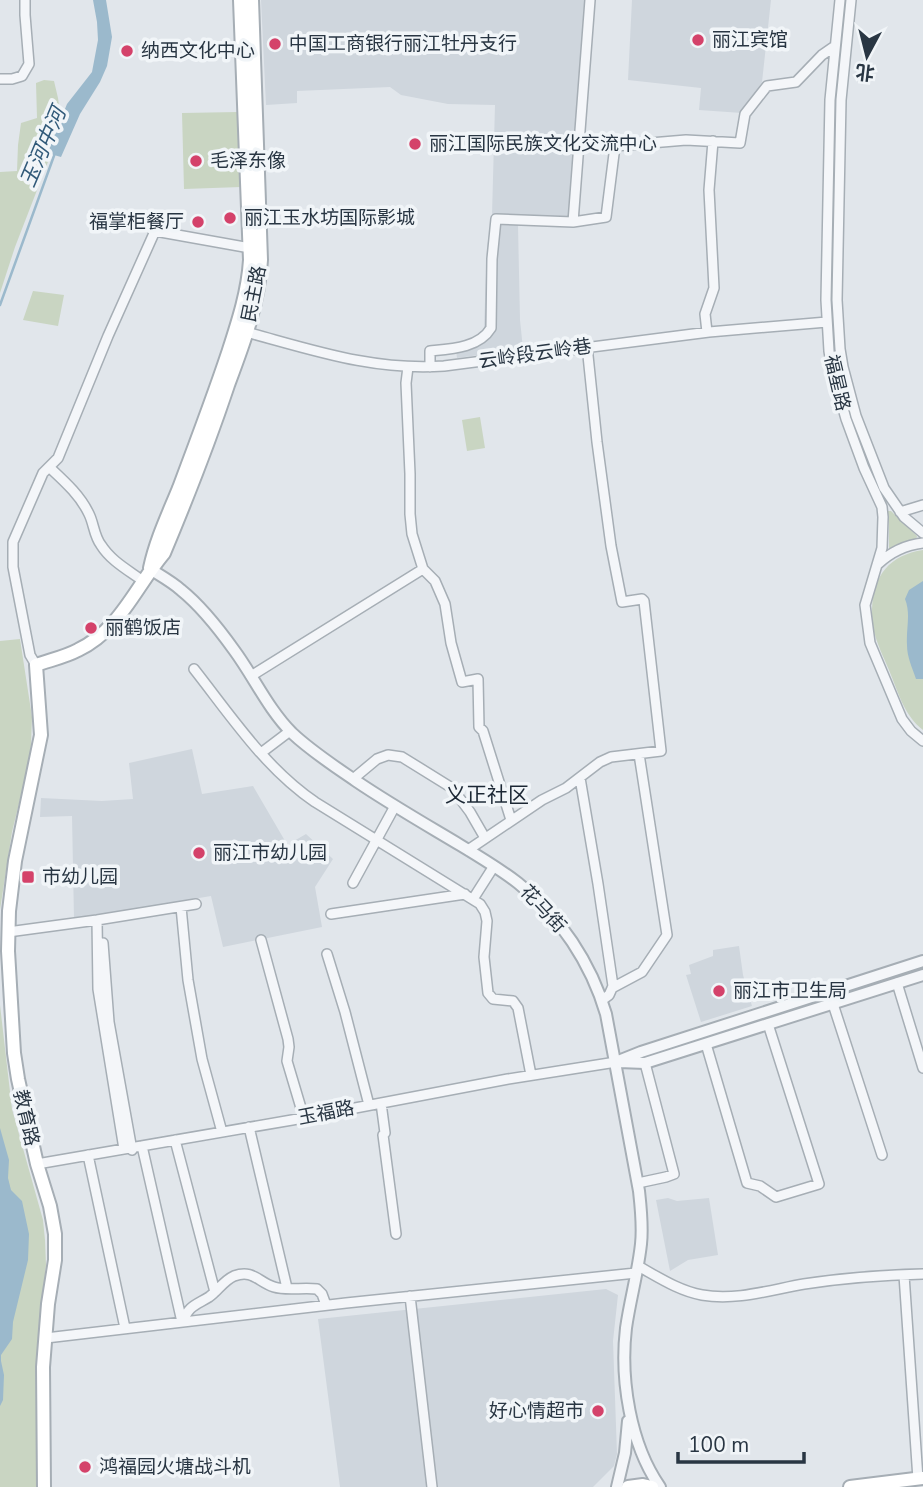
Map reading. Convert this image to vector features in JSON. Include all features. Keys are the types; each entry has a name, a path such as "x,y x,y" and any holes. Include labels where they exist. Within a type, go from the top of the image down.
{"main road":[{"name":"民主路","path":"150,569 154,549 207,414 244,304 250,272 240,0"},
{"name":"民主路","path":"36,665 76,652 94,640 120,616 150,569 164,553 217,418 246,331 257,296 261,260 252,0"},
{"name":"教育路","path":"36,665 41,735 15,861 8,932 14,1054 21,1100 51,1206 55,1234 55,1260 43,1367 44,1487"},
{"path":"850,1487 920,1478"},
{"path":"628,1487 652,1487"}],"street":[{"path":"0,79 22,76 29,64 25,0"},
{"path":"573,222 590,0"},
{"name":"福星路","path":"840,0 830,100 827,322 829,351 838,394 854,443 881,508 883,537 865,605 870,643 902,719 923,741"},
{"name":"福星路","path":"851,0 841,100 838,331 843,367 860,428 884,488 900,512 923,533"},
{"path":"430,367 429,351 451,349 476,342 485,337 491,328 492,259 496,219 573,222 606,217 615,146 686,140 740,142 745,114 767,86 796,82 822,55 835,46"},
{"path":"707,332 705,314 714,288 709,190 713,141"},
{"path":"36,665 30,655 13,567 15,534 43,473 58,458 155,231 250,248"},
{"name":"云岭段云岭巷","path":"246,331 328,355 374,364 430,367 707,332 827,322"},
{"path":"468,850 580,778 600,762 611,757 661,751 644,601 622,602 619,590 597,442 587,346"},
{"path":"408,367 406,383 412,534 423,569 435,581 445,604 451,643 463,682 478,679 479,727 483,731 511,820"},
{"path":"49,467 85,507 96,538 104,550 114,561 143,581"},
{"path":"900,512 923,505"},
{"path":"877,564 893,552 923,542"},
{"name":"花马街","path":"150,569 181,590 195,605 235,651 278,718 290,730 320,756 353,779 494,866 531,893 563,929 587,966 602,1000 638,1183 642,1229 626,1332 625,1368 629,1411 641,1453 660,1487"},
{"path":"251,676 423,569"},
{"path":"194,670 282,776 304,794 483,908 487,930 484,957 488,993 493,999 513,1001 518,1008 531,1075"},
{"path":"261,753 290,730"},
{"path":"612,988 642,972 667,935 639,754"},
{"path":"353,779 377,759 388,755 402,757 452,788 485,838"},
{"path":"580,778 612,988 609,995 602,1000"},
{"path":"353,883 395,806"},
{"path":"331,914 469,897 494,866"},
{"path":"8,932 99,923 196,904"},
{"path":"181,907 188,980 202,1059 222,1132"},
{"path":"99,923 109,1022 129,1151"},
{"path":"261,940 288,1039 287,1061 304,1118"},
{"path":"327,954 369,1105"},
{"name":"玉福路","path":"616,1062 923,961"},
{"name":"玉福路","path":"37,1164 129,1151 142,1146 531,1075 616,1062 645,1063 923,975"},
{"path":"897,983 923,1068"},
{"path":"833,1004 882,1155"},
{"path":"706,1044 747,1183 760,1186 776,1197 819,1184 768,1024"},
{"path":"638,1183 674,1174 645,1063"},
{"path":"381,1103 396,1234"},
{"path":"249,1128 287,1288"},
{"path":"175,1140 215,1292"},
{"path":"142,1146 182,1322"},
{"path":"88,1155 125,1328"},
{"path":"46,1338 637,1270 683,1290 709,1296 748,1295 829,1281 923,1274"},
{"path":"182,1322 193,1305 215,1292 226,1280 246,1274 256,1276 273,1287 317,1289 326,1305"},
{"path":"904,1275 920,1478"},
{"path":"410,1296 432,1487"},
{"name":"花马街","path":"617,1487 625,1453 629,1411"}],"shaded area":[{"path":"261,0 586,0 571,225 518,225 523,349 457,358 455,343 479,339 484,328 487,248 492,215 495,105 448,104 401,95 390,87 297,91 297,103 266,105"},
{"name":"丽江宾馆","path":"632,0 771,0 762,82 742,113 699,110 701,88 628,80"},
{"name":"丽江市幼儿园","path":"192,749 202,794 253,786 288,846 295,845 294,841 306,834 333,859 315,887 322,927 223,947 211,896 74,919 72,816 40,817 41,798 102,801 133,799 129,763"},
{"name":"丽江市卫生局","path":"739,946 743,975 752,1006 701,1022 686,975 691,974 689,965 713,956 713,950"},
{"path":"668,1198 677,1201 709,1198 718,1255 688,1260 670,1271 656,1200"},
{"path":"606,1289 618,1295 613,1341 617,1454 614,1466 593,1487 340,1487 318,1319"}],"green space":[{"path":"54,81 61,119 48,153 51,154 0,293 0,172 17,171 21,123 37,118 36,83"},
{"path":"238,112 241,187 184,189 182,113"},
{"path":"33,291 64,295 58,326 23,320"},
{"path":"480,417 485,448 467,451 462,420"},
{"path":"888,511 917,536 916,540 889,550"},
{"path":"923,550 923,730 907,712 900,698 878,645 872,622 872,609 876,586 886,569 901,557"},
{"path":"20,639 32,717 31,745 12,832 0,910 0,641"},
{"path":"0,1005 12,1109 43,1220 45,1240 46,1265 37,1347 37,1487 0,1487"}],"water":[{"path":"93,0 106,0 112,37 107,66 80,114 61,157 47,153 67,104 92,72 98,40"},
{"path":"923,581 923,679 916,679 907,649 908,616 905,599 909,590"},
{"path":"0,1128 9,1160 8,1178 11,1190 22,1201 29,1234 28,1260 13,1322 12,1339 1,1355 4,1375 3,1400 0,1406"}],"waterway":[{"name":"玉河中河","path":"0,305 55,153"}],"place":[{"name":"丽江宾馆","path":"698,40"},
{"name":"中国工商银行丽江牡丹支行","path":"275,44"},
{"name":"纳西文化中心","path":"127,51"},
{"name":"丽江国际民族文化交流中心","path":"415,144"},
{"name":"毛泽东像","path":"196,161"},
{"name":"丽江玉水坊国际影城","path":"230,218"},
{"name":"福掌柜餐厅","path":"198,222"},
{"name":"丽鹤饭店","path":"91,628"},
{"name":"丽江市幼儿园","path":"199,853"},
{"name":"市幼儿园","path":"28,877"},
{"name":"丽江市卫生局","path":"719,991"},
{"name":"好心情超市","path":"598,1411"},
{"name":"鸿福园火塘战斗机","path":"85,1467"}],"district":[{"name":"义正社区","path":"487,795"}]}
